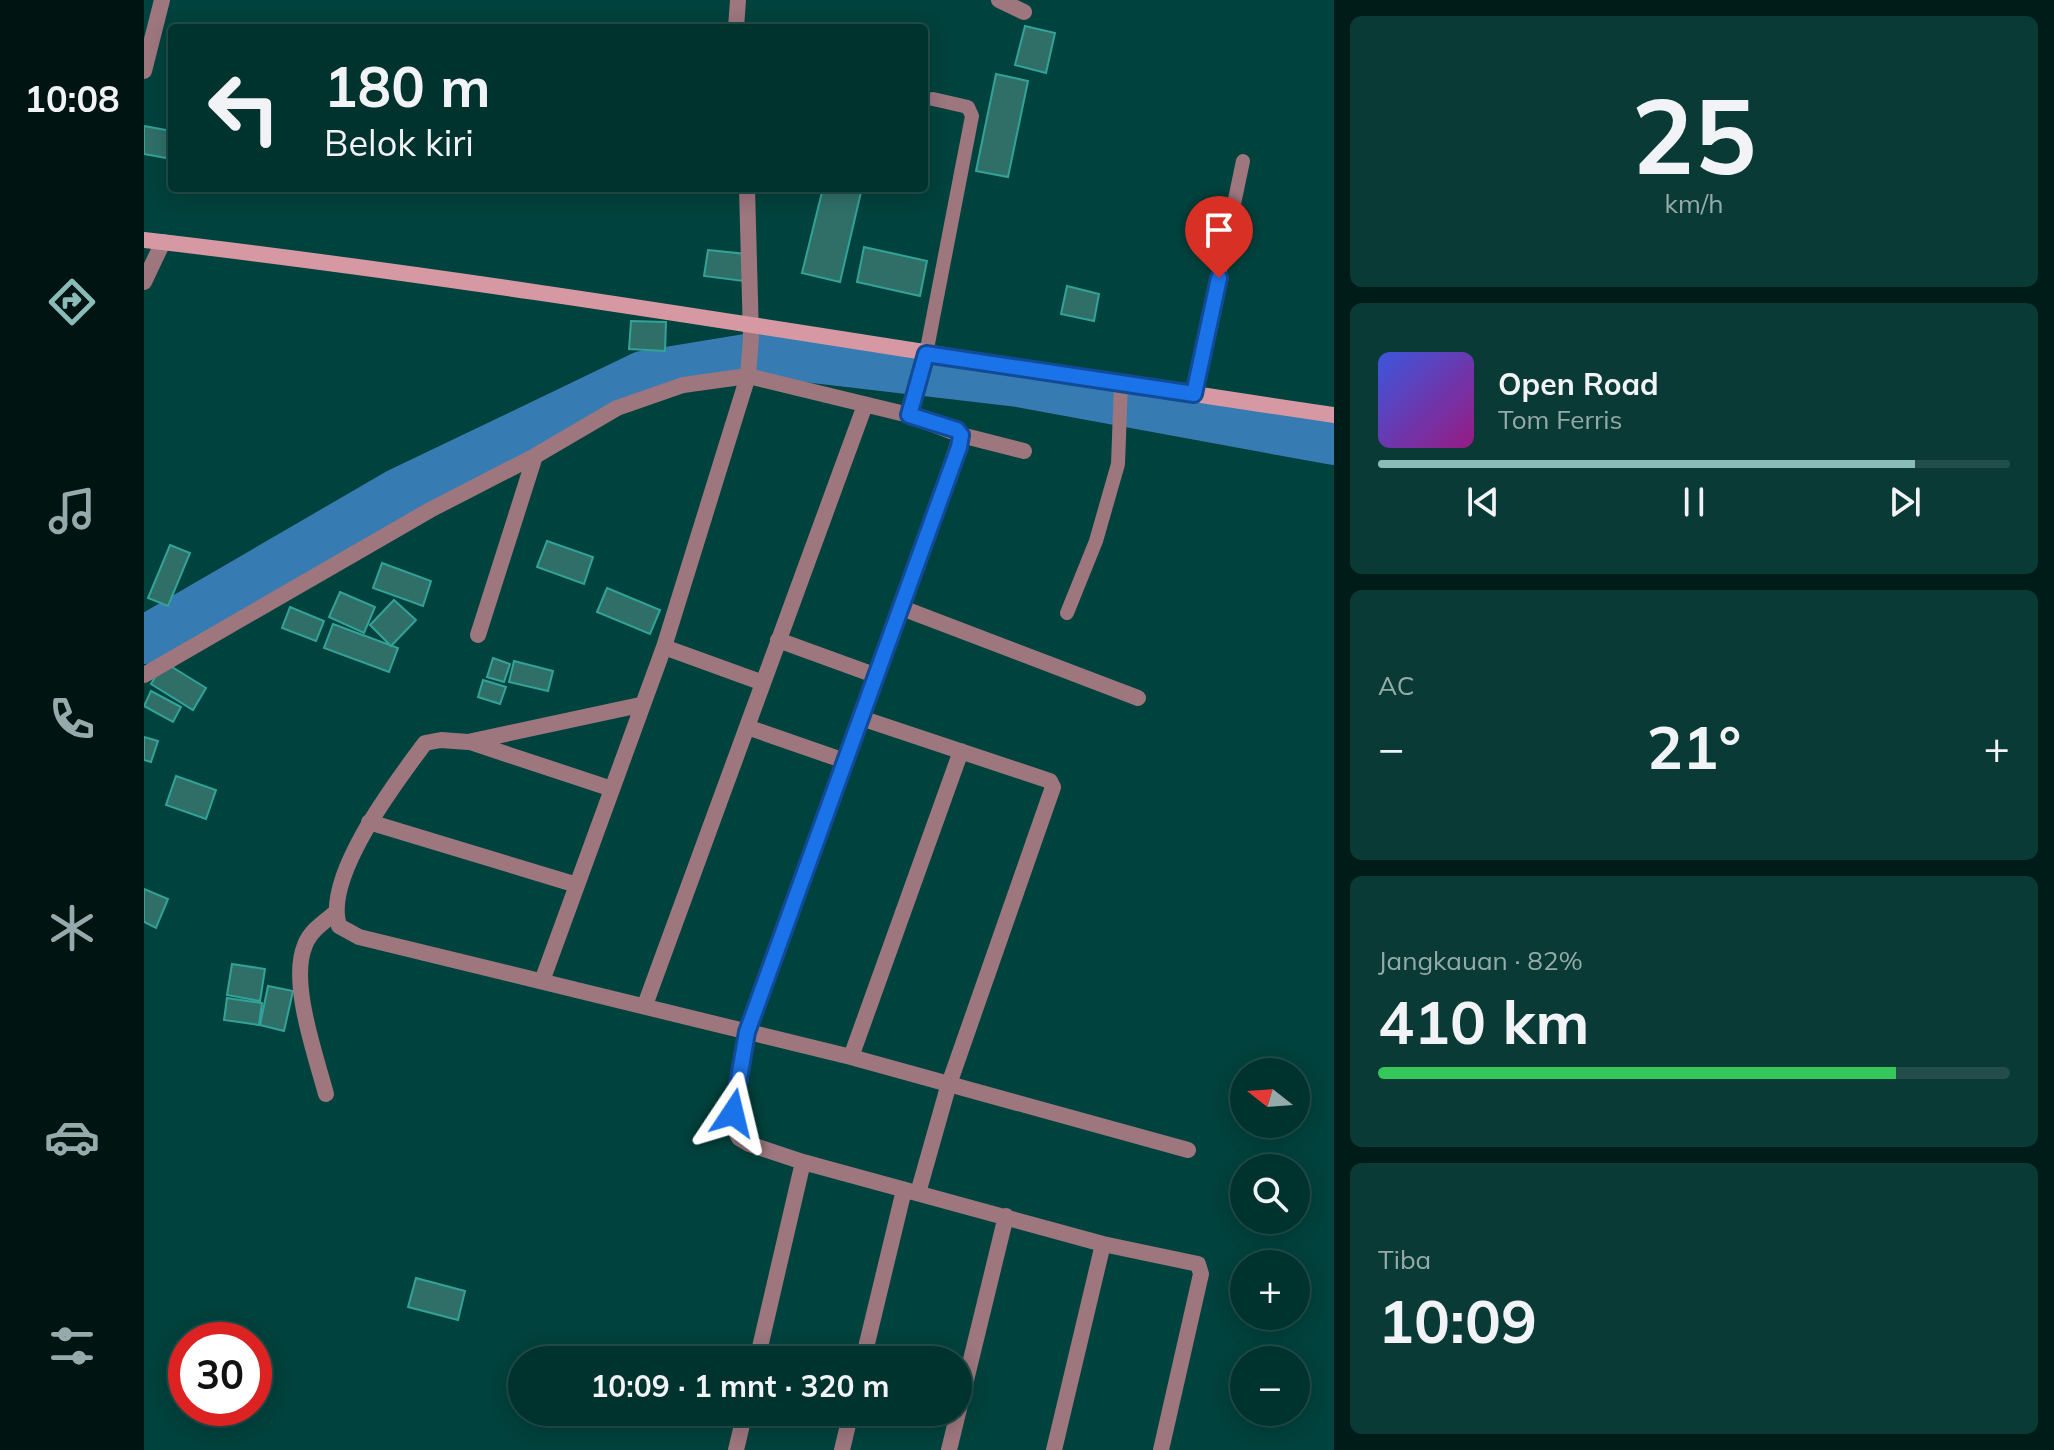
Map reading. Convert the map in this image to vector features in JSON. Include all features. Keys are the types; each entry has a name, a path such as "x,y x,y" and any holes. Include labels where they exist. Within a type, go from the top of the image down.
{"street":[{"path":"144,71 162,0"},
{"path":"736,24 738,0"},
{"path":"999,0 1024,12"},
{"path":"542,981 609,788 664,647 749,370 751,331 747,192"},
{"path":"144,240 924,360 1121,383 1334,415"},
{"path":"144,282 163,242"},
{"path":"911,410 924,360"},
{"path":"144,675 430,510 535,456 617,408 683,385 749,370 865,405 911,410 957,430 961,435 1024,451"},
{"path":"645,1005 865,405"},
{"path":"961,435 902,608 747,1032 734,1129 749,1144 803,1162 1103,1244 1186,1259 1201,1269 1161,1450"},
{"path":"478,635 535,456"},
{"path":"902,608 1138,698"},
{"path":"778,640 877,676"},
{"path":"664,647 763,683"},
{"path":"468,742 640,705"},
{"path":"861,718 1050,781 1053,787 911,1192 867,1346"},
{"path":"747,727 845,761"},
{"path":"326,1094 300,986 300,964 305,944 335,913 359,838 425,743 441,740 468,742 609,788"},
{"path":"851,1057 961,751"},
{"path":"369,822 577,885"},
{"path":"335,913 339,926 359,937 851,1057 948,1087 1188,1150"},
{"path":"760,1346 803,1162"},
{"path":"949,1450 1006,1216"},
{"path":"1054,1450 1103,1244"},
{"path":"736,1450 742,1426"},
{"path":"842,1450 848,1426"}],"lane":[{"path":"924,360 972,116 968,107 933,99"},
{"path":"1194,394 1243,161"},
{"path":"1067,613 1096,541 1118,464 1121,383"}],"building":[{"path":"1025,26 1055,33 1046,73 1015,65"},
{"path":"996,74 1028,81 1008,177 976,171"},
{"path":"144,126 168,130 168,158 144,154"},
{"path":"822,192 861,192 840,282 802,273"},
{"path":"864,247 927,261 920,296 857,282"},
{"path":"708,250 746,254 743,281 704,276"},
{"path":"1067,286 1099,294 1094,321 1061,314"},
{"path":"631,321 666,322 665,351 629,349"},
{"path":"547,541 593,557 584,584 537,567"},
{"path":"170,545 190,553 168,606 148,598"},
{"path":"382,563 431,581 423,606 373,588"},
{"path":"607,588 660,610 650,634 597,612"},
{"path":"340,592 375,607 364,633 329,617"},
{"path":"394,600 416,620 391,646 370,625"},
{"path":"290,607 324,621 316,641 282,628"},
{"path":"333,624 398,648 389,672 324,648"},
{"path":"493,658 510,664 504,682 487,677"},
{"path":"514,661 553,671 548,691 509,682"},
{"path":"164,662 206,688 193,710 151,684"},
{"path":"483,680 506,687 500,704 478,697"},
{"path":"151,691 181,707 173,722 144,706"},
{"path":"144,737 158,741 151,762 144,760"},
{"path":"176,776 216,790 206,819 166,805"},
{"path":"144,889 168,899 156,928 144,922"},
{"path":"232,964 265,969 260,1001 227,995"},
{"path":"268,986 293,991 284,1031 260,1025"},
{"path":"227,998 262,1003 259,1025 224,1020"},
{"path":"416,1278 465,1291 458,1320 408,1307"}],"waterway":[{"path":"144,640 397,493 643,375 770,354 1018,383 1334,441"}],"route":[{"path":"733,1113 747,1032 959,447 961,435 957,430 909,415 926,354 1194,394 1219,278"}]}
